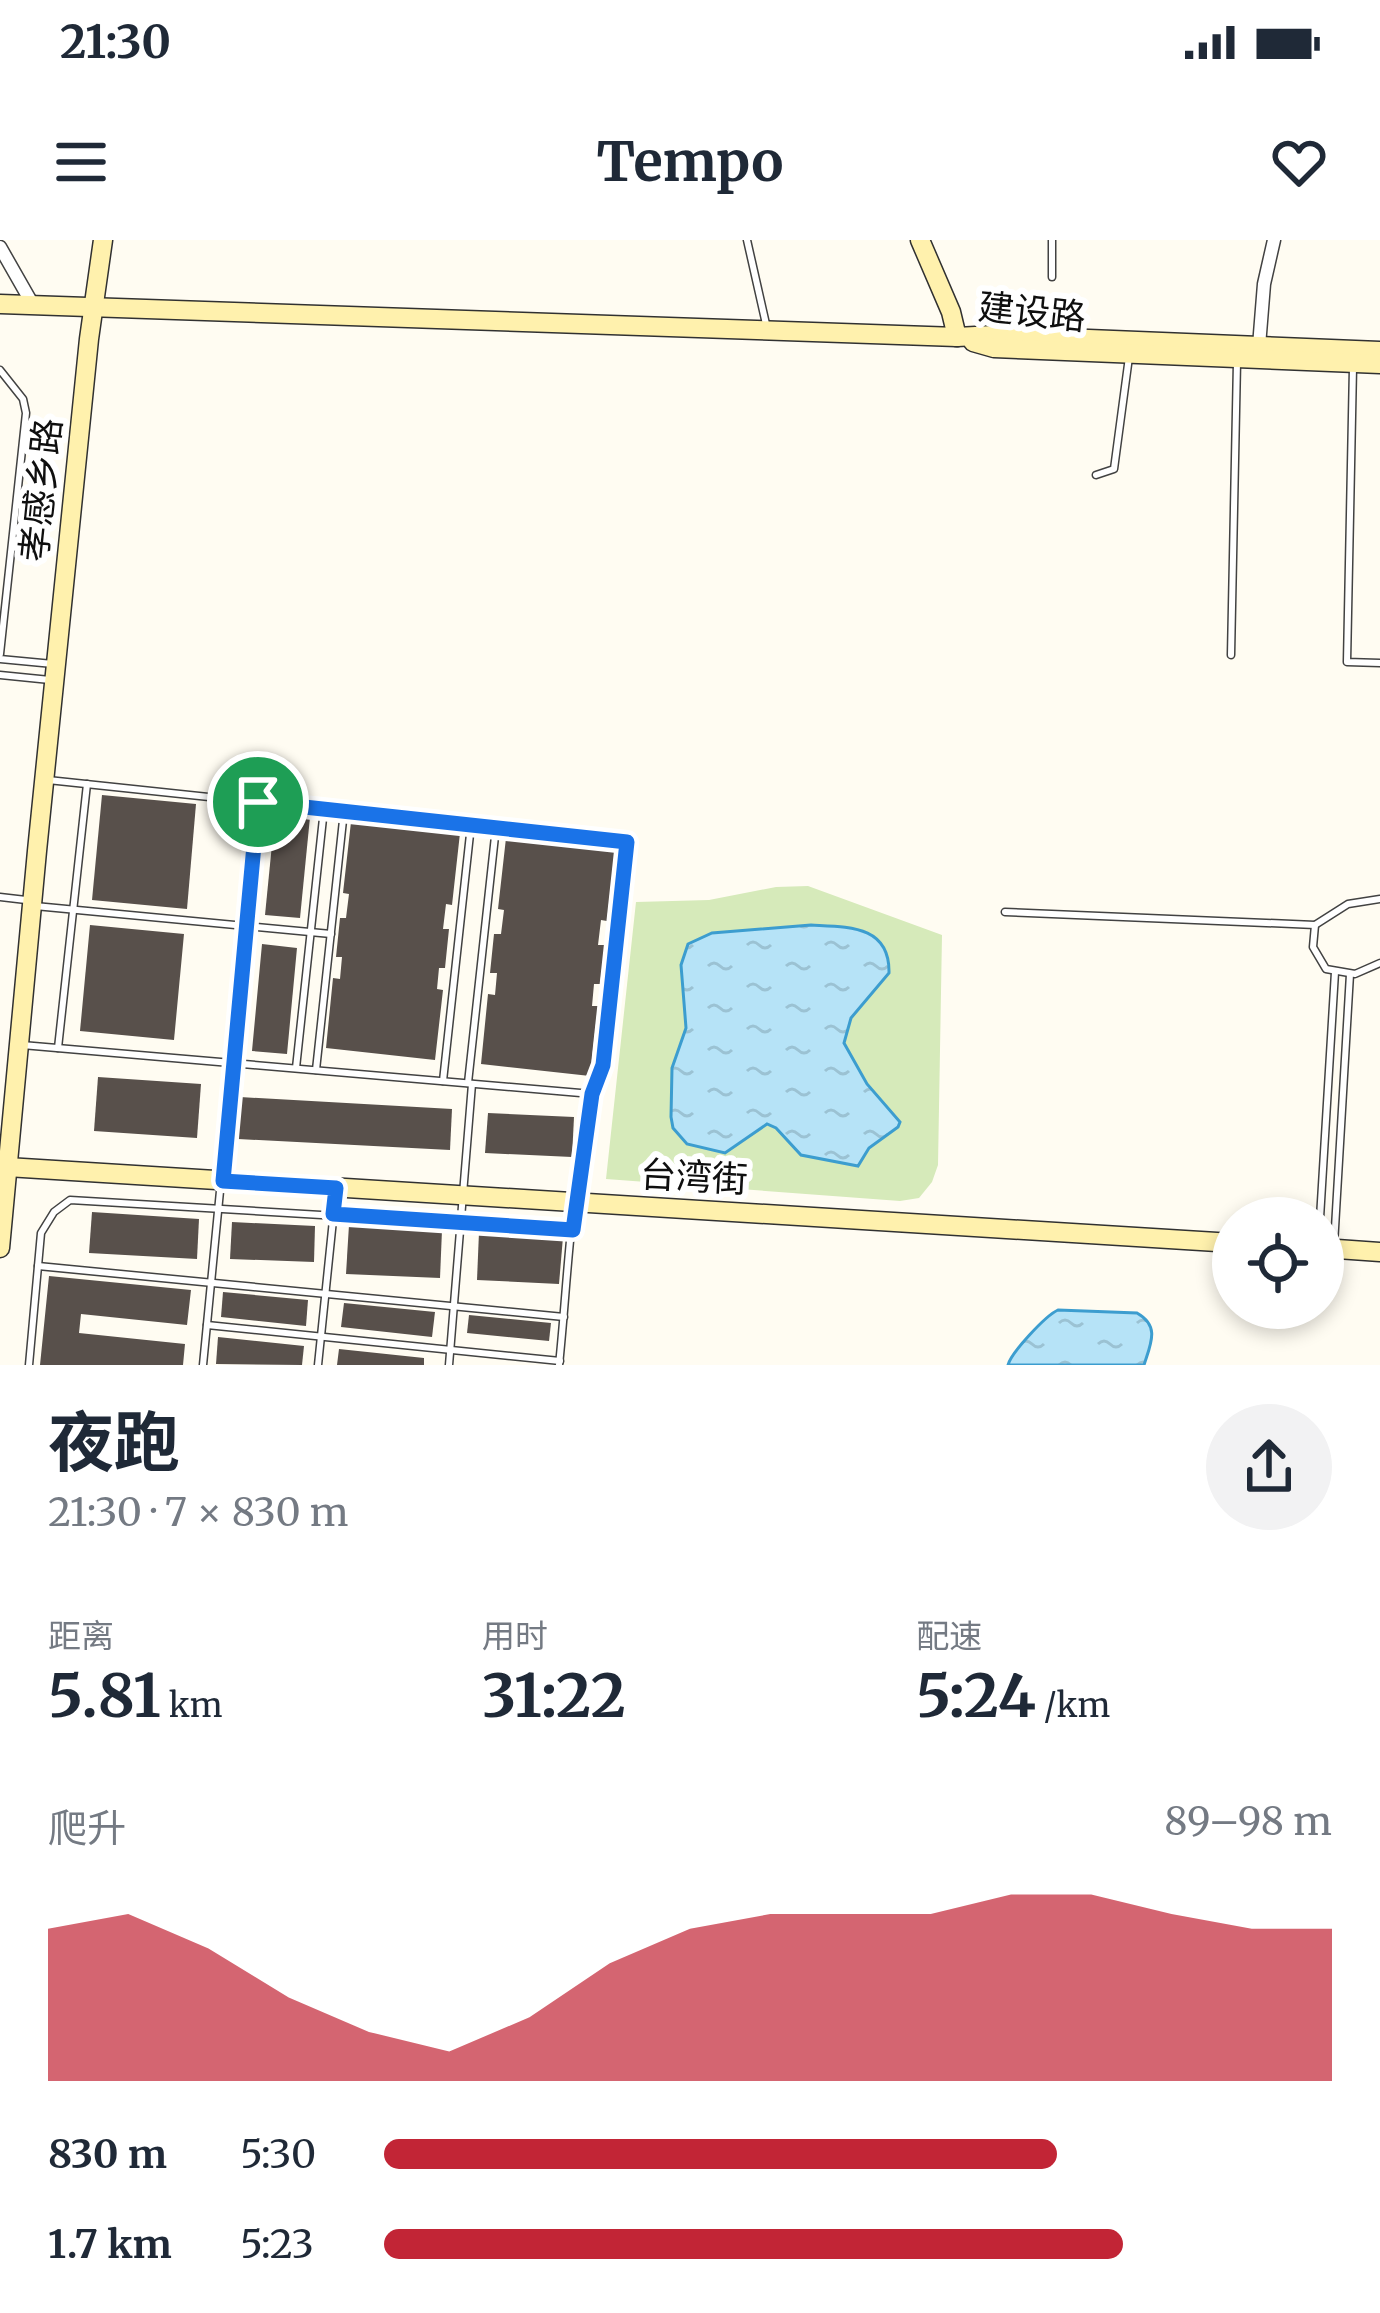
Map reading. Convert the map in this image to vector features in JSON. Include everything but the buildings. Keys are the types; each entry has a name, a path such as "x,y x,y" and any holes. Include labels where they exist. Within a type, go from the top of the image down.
{"main road":[{"name":"孝感乡路","path":"0,1248 44,779 103,240"},
{"path":"0,304 957,337 920,240"},
{"name":"建设路","path":"957,337 1380,351"},
{"name":"建设路","path":"957,337 994,348 1380,364"},
{"name":"台湾街","path":"8,1167 1212,1242"},
{"path":"1344,1250 1380,1252"}],"street":[{"path":"1259,346 1264,284 1274,240"},
{"path":"0,248 33,305"}],"lane":[{"path":"747,240 766,330"},
{"path":"1052,240 1052,277"},
{"path":"1096,475 1114,469 1130,353"},
{"path":"1231,655 1237,358"},
{"path":"1354,363 1347,662 1380,664"},
{"path":"0,370 26,412 0,657 56,672"},
{"path":"0,675 56,672"},
{"path":"44,779 627,842 603,1065 592,1094 559,1363 207,1325"},
{"path":"58,1048 87,784"},
{"path":"203,1365 258,802"},
{"path":"296,1069 324,809"},
{"path":"316,1070 344,811"},
{"path":"443,1082 471,825"},
{"path":"449,1365 496,827"},
{"path":"0,898 73,910 331,934"},
{"path":"1005,912 1315,925 1348,904 1380,899"},
{"path":"1315,925 1316,954 1335,973 1350,974 1380,963"},
{"path":"1321,1197 1335,973"},
{"path":"1332,1197 1350,974"},
{"path":"19,1045 592,1094"},
{"path":"318,1365 336,1188"},
{"path":"29,1365 45,1225 70,1200 573,1230"},
{"path":"38,1266 564,1317"}],"green space":[{"path":"808,886 942,935 938,1165 932,1182 919,1198 900,1201 606,1179 636,902 709,900"}],"water":[{"path":"811,925 864,932 875,937 887,957 889,973 851,1018 844,1043 867,1084 900,1122 898,1127 869,1148 858,1166 801,1155 767,1124 725,1153 687,1144 673,1128 671,1117 672,1068 686,1028 681,965 688,944 712,933"},
{"path":"1058,1310 1137,1313 1151,1329 1144,1365 1008,1365 1029,1335"}],"route":[{"path":"258,802 627,842 603,1065 592,1094 573,1230 333,1214 336,1188 223,1181 258,802"}]}
